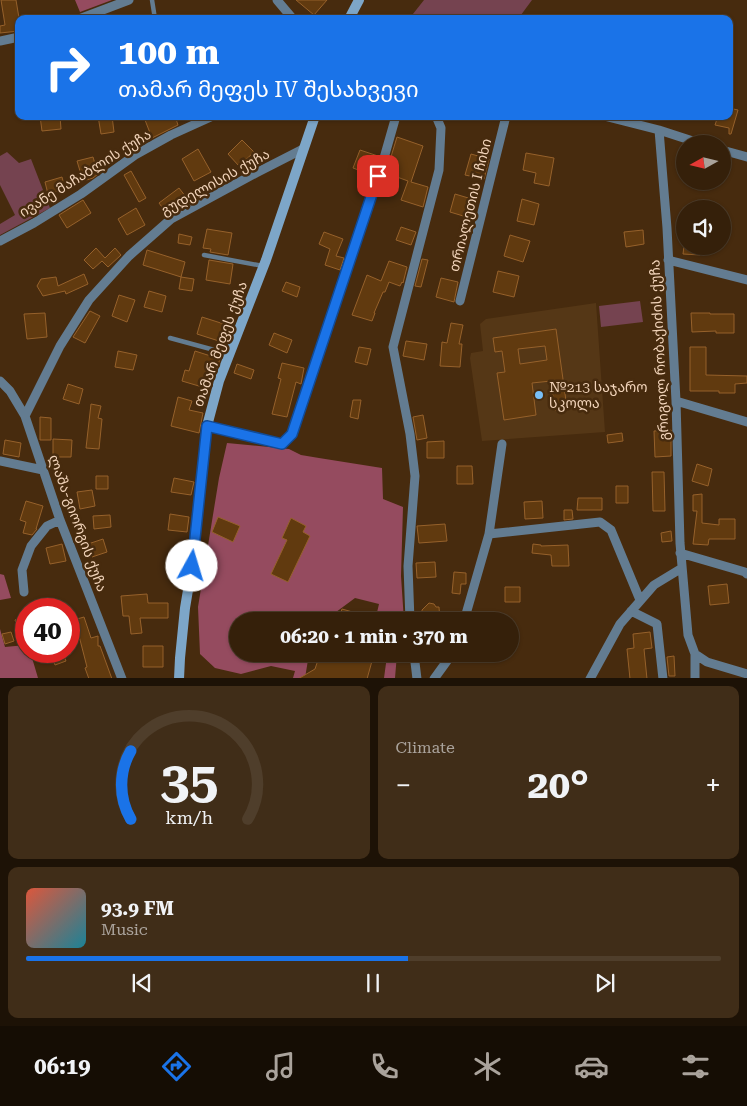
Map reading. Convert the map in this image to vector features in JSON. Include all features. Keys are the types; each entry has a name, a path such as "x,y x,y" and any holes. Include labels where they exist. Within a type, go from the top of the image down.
{"street":[{"path":"88,15 113,3 128,0"},
{"path":"278,0 290,15"},
{"path":"351,15 359,0"},
{"path":"0,40 15,38"},
{"name":"ივანე მაჩაბლის ქუჩა","path":"0,241 82,194 135,155 171,135 204,120"},
{"name":"თამარ მეფეს ქუჩა","path":"179,678 183,628 192,566 207,426 219,381 263,266 314,120"},
{"path":"207,426 282,444 292,434 395,120"},
{"path":"410,612 408,566 415,476 410,434 393,347 439,170 441,128 438,120"},
{"name":"თრიალეთის I ჩიხი","path":"460,301 505,120"},
{"path":"620,120 676,136"},
{"name":"გრიგოლ რობაქიძის ქუჩა","path":"659,130 676,401 680,553 688,635 695,654 695,678"},
{"name":"გუდელისის ქუჩა","path":"26,416 60,346 89,300 129,256 171,219 256,173 304,150"},
{"path":"731,153 747,157"},
{"path":"668,260 747,280"},
{"name":"ლაშა-გიორგის ქუჩა","path":"0,381 10,391 26,416 60,520 122,678"},
{"path":"676,401 747,422"},
{"path":"467,612 489,534 502,444"},
{"path":"0,461 43,470"},
{"path":"24,592 22,570 31,546 47,526 60,520"},
{"path":"489,534 600,522 611,530 640,600"},
{"path":"680,553 747,574"},
{"path":"590,678 620,624 640,600 654,585 682,568"},
{"path":"631,611 657,624 663,678"},
{"path":"695,654 707,662 747,674"},
{"path":"415,662 417,678"},
{"path":"434,678 446,662"}],"lane":[{"path":"152,0 154,15"},
{"path":"204,255 263,266"},
{"path":"170,338 229,354"}],"shaded area":[{"path":"75,0 112,0 80,12"},
{"path":"424,0 532,0 521,15 412,15"},
{"path":"7,152 19,163 31,159 50,208 0,235 0,224 15,215 0,185 0,156"},
{"path":"640,301 643,322 601,327 599,306"},
{"name":"№213 საჯარო სკოლა","path":"596,303 605,432 482,441 470,358 471,353 483,351 480,324 486,319"},
{"path":"227,443 289,449 301,455 382,468 383,499 403,507 401,576 403,612 377,612 379,604 355,598 336,612 229,612 229,662 308,662 305,678 293,678 295,671 271,666 241,674 215,668 200,654 198,607 219,478"},
{"path":"0,574 4,575 11,598 0,600"},
{"path":"0,629 5,647 15,646 15,663 34,663 38,678 0,678"},
{"path":"386,662 396,662 395,678 384,678"}],"building":[{"path":"1,0 16,0 18,15 15,15 15,31 0,33 0,26 5,25"},
{"path":"296,0 327,0 314,15"},
{"path":"733,109 738,110 731,134 729,134 729,128 715,125 717,120 733,120"},
{"path":"41,120 60,120 61,129 42,131"},
{"path":"99,120 112,120 114,132 101,134"},
{"path":"145,120 176,120 178,125 152,138"},
{"path":"397,137 423,146 411,182 428,187 423,207 401,200 408,181 386,173"},
{"path":"242,140 254,152 239,166 228,154"},
{"path":"198,149 211,172 194,181 182,159"},
{"path":"360,150 378,156 372,175 353,168"},
{"path":"526,153 554,158 549,186 534,183 536,173 523,170"},
{"path":"471,154 489,159 484,179 465,175"},
{"path":"93,157 98,174 93,178 83,181 77,161"},
{"path":"131,171 146,198 139,202 124,175"},
{"path":"62,177 65,189 48,194 45,182"},
{"path":"179,188 189,201 167,214 159,203"},
{"path":"455,194 475,200 470,218 450,212"},
{"path":"522,199 539,204 534,225 517,221"},
{"path":"83,200 91,213 67,228 59,215"},
{"path":"136,208 145,225 127,235 118,219"},
{"path":"401,227 416,232 411,245 396,240"},
{"path":"207,229 232,233 228,255 210,252 211,249 203,248"},
{"path":"643,230 644,244 626,247 624,232"},
{"path":"324,232 343,239 336,256 344,258 340,270 325,265 330,249 319,244"},
{"path":"179,234 192,237 190,245 178,243"},
{"path":"510,235 530,241 523,262 504,256"},
{"path":"96,248 105,258 115,248 121,255 108,267 102,261 93,269 84,260"},
{"path":"147,250 185,262 181,277 143,265"},
{"path":"422,259 428,260 421,287 415,286"},
{"path":"209,260 233,264 230,284 206,280"},
{"path":"389,261 407,267 403,283 400,286 389,282 385,292 383,292 372,321 352,315 367,275 381,281"},
{"path":"498,271 519,276 514,297 493,292"},
{"path":"84,274 88,284 66,294 65,291 43,296 37,286 41,279 56,277 58,286"},
{"path":"181,277 194,279 192,291 179,289"},
{"path":"441,278 458,282 454,302 436,297"},
{"path":"286,282 300,287 297,297 282,291"},
{"path":"149,291 166,296 162,312 144,307"},
{"path":"119,295 135,300 127,322 112,316"},
{"path":"90,311 100,316 85,343 73,337"},
{"path":"45,313 47,337 27,339 24,314"},
{"path":"691,313 734,314 734,333 716,333 716,331 692,332"},
{"path":"202,317 227,325 222,342 197,334"},
{"path":"451,323 463,325 459,344 462,344 460,367 440,366 442,342 447,343"},
{"path":"556,329 567,408 555,410 551,381 532,383 536,415 504,420 497,373 505,372 502,351 495,352 493,338","holes":["545,346 547,360 520,364 518,349"]},
{"path":"274,333 292,340 287,353 269,345"},
{"path":"406,341 427,344 424,360 403,356"},
{"path":"359,347 371,349 367,365 355,362"},
{"path":"690,347 706,347 706,375 747,376 747,383 735,384 735,393 690,391"},
{"path":"118,351 137,355 133,370 115,367"},
{"path":"195,351 220,359 214,376 212,375 209,389 182,381 185,370 189,371"},
{"path":"282,363 304,368 301,384 296,382 287,417 272,414 281,379 278,378"},
{"path":"237,364 254,370 251,379 234,373"},
{"path":"68,384 83,389 79,404 63,399"},
{"path":"178,397 192,401 189,410 203,413 199,433 171,426"},
{"path":"353,400 361,400 358,419 350,417"},
{"path":"91,404 101,406 98,418 102,419 99,449 86,448"},
{"path":"423,415 427,438 417,440 413,417"},
{"path":"40,417 51,418 51,440 40,440"},
{"path":"671,430 671,456 655,457 654,431"},
{"path":"622,433 623,441 608,443 607,435"},
{"path":"53,439 72,440 71,457 53,457"},
{"path":"5,440 21,443 19,457 3,454"},
{"path":"444,441 444,458 427,458 427,442"},
{"path":"697,464 712,469 708,486 692,481"},
{"path":"457,466 472,466 473,484 457,484"},
{"path":"652,472 664,472 665,511 653,511"},
{"path":"96,476 108,476 108,489 96,489"},
{"path":"174,478 194,482 191,495 171,492"},
{"path":"616,486 628,486 628,503 616,503"},
{"path":"92,490 95,506 80,509 77,492"},
{"path":"702,494 702,523 719,525 719,519 735,519 735,539 709,539 708,545 693,544 697,511 693,511 693,495"},
{"path":"578,498 602,498 602,510 577,510"},
{"path":"26,501 43,506 37,529 32,535 23,533 26,522 20,520"},
{"path":"542,501 543,518 525,519 524,502"},
{"path":"564,510 572,510 573,519 564,520"},
{"path":"170,514 189,517 187,532 168,530"},
{"path":"110,515 111,527 94,529 93,516"},
{"path":"218,517 240,526 233,542 212,532"},
{"path":"291,518 306,526 303,532 310,536 288,582 271,574 287,540 282,538"},
{"path":"445,524 447,541 419,543 417,526"},
{"path":"671,531 672,541 662,542 661,533"},
{"path":"103,539 107,552 92,557 88,544"},
{"path":"62,544 66,561 50,564 46,548"},
{"path":"533,544 541,546 568,545 569,566 552,566 551,555 532,553"},
{"path":"435,562 436,577 417,578 416,563"},
{"path":"454,572 466,573 466,584 461,584 460,594 452,593"},
{"path":"727,584 729,603 710,605 708,586"},
{"path":"505,587 520,587 520,602 505,602"},
{"path":"147,594 148,603 168,603 168,618 140,618 142,633 131,634 129,616 123,616 121,596"},
{"path":"429,603 439,607 439,612 422,612"},
{"path":"342,609 352,612 341,612"},
{"path":"84,617 91,638 98,636 98,646 100,646 112,678 89,678 85,668 87,667 80,640 80,618"},
{"path":"11,632 14,641 5,644 2,634"},
{"path":"650,632 652,648 644,649 647,678 630,678 627,649 634,648 633,634"},
{"path":"143,646 163,646 163,667 143,667"},
{"path":"674,656 675,676 669,676 667,657"},
{"path":"317,662 372,662 367,678 300,678 315,669"}],"place":[{"name":"№213 საჯარო სკოლა","path":"539,395"}],"route":[{"path":"192,566 207,426 282,444 292,434 378,176"}]}
